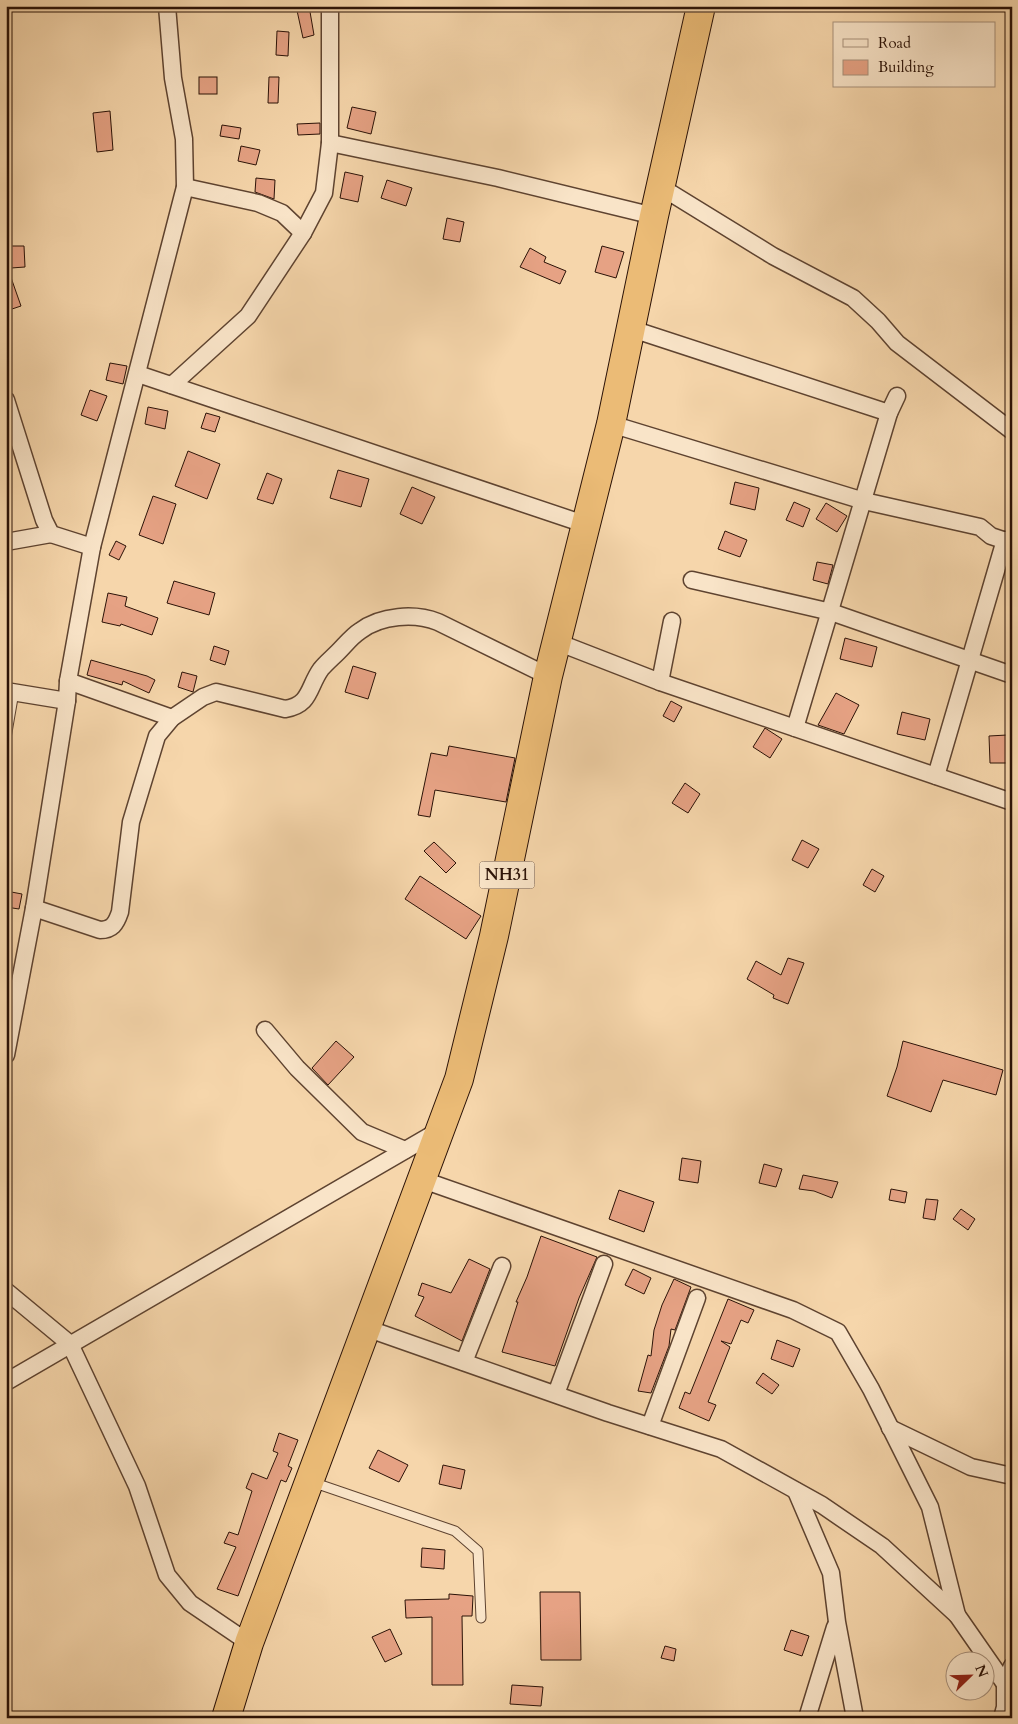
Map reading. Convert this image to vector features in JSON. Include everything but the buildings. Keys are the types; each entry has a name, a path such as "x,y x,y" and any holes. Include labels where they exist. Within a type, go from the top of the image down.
{"highway":[{"name":"NH31","path":"226,1718 249,1643 423,1180 459,1078 494,936 548,676 611,424 629,328 702,6"}],"street":[{"path":"6,1055 14,981 34,908 67,701 68,681 92,546 185,187 184,139 173,78 167,6"},
{"path":"172,385 248,316 303,233 324,193 330,143 330,6"},
{"path":"330,143 498,178 654,216"},
{"path":"185,187 258,203 282,213 303,233"},
{"path":"661,187 773,256 853,298 878,320 897,343 1012,431"},
{"path":"629,328 889,413"},
{"path":"138,374 587,525"},
{"path":"795,728 889,413 897,396"},
{"path":"6,400 44,520 51,534"},
{"path":"611,424 864,501 980,528 991,536 1008,542 936,776"},
{"path":"6,542 51,534 92,546"},
{"path":"692,580 831,612 1012,675"},
{"path":"34,908 100,930 107,930 116,924 120,912 131,822 157,736 172,718 203,697 216,692 284,709 294,707 304,702 322,668 360,631 372,624 403,616 424,617 438,622 548,676"},
{"path":"660,682 672,621"},
{"path":"557,642 660,682 1012,802"},
{"path":"68,681 172,718"},
{"path":"10,691 67,701"},
{"path":"265,1030 297,1068 362,1132 405,1150"},
{"path":"6,1382 440,1130"},
{"path":"423,1180 792,1310 838,1332 930,1507 957,1615"},
{"path":"556,1394 604,1264"},
{"path":"464,1362 502,1266"},
{"path":"6,1291 70,1344 137,1486 167,1575 190,1603 249,1643"},
{"path":"650,1426 697,1298"},
{"path":"366,1328 721,1449 822,1505 882,1546 957,1615 1008,1687"},
{"path":"890,1428 972,1467 1012,1476"},
{"path":"796,1491 831,1573 837,1622 855,1718"},
{"path":"807,1718 837,1622"},
{"path":"1002,1718 1012,1666"}],"lane":[{"path":"6,738 10,691"},
{"path":"309,1481 455,1531 478,1551 481,1618"}]}
